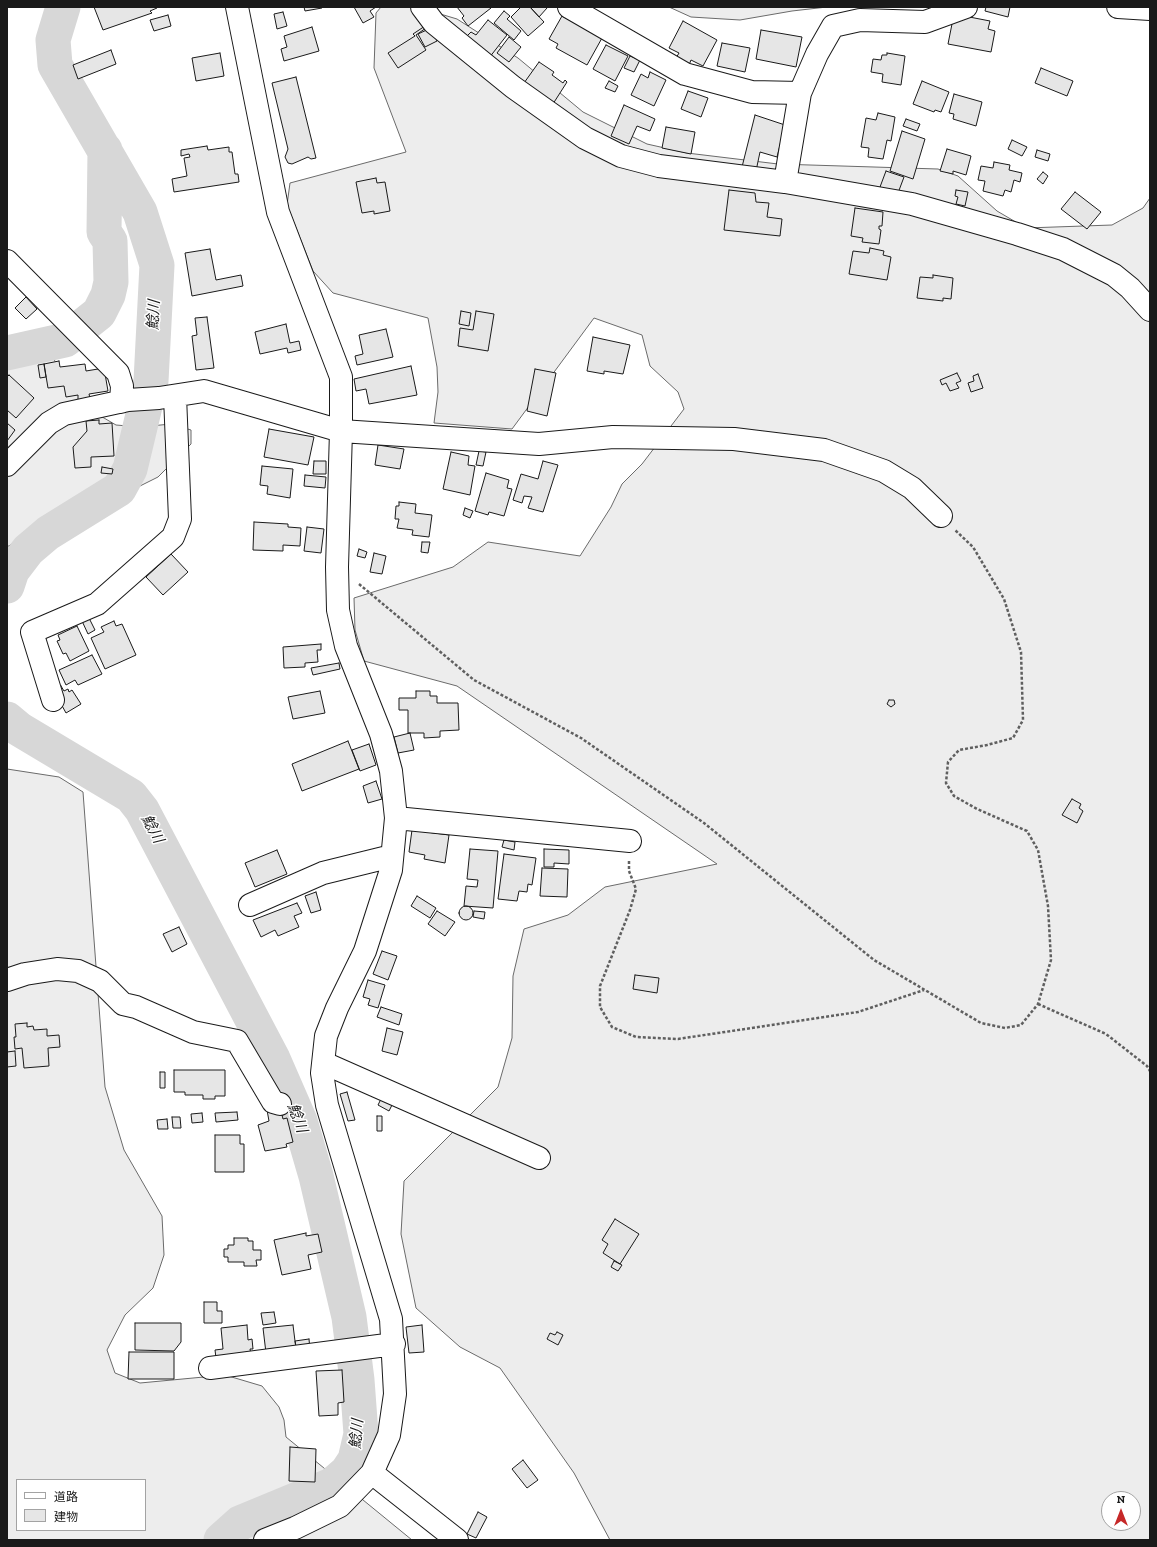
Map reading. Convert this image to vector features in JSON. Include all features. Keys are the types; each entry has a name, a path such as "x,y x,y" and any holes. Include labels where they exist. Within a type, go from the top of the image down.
{"street":[{"path":"238,7 278,212 341,377 337,567 338,610 346,646 381,734 391,771 396,818 391,870 365,951 337,1008 326,1036 322,1072 327,1105 391,1319 394,1344 395,1394 389,1436 372,1473 340,1506 295,1528 265,1540"},
{"path":"422,7 434,23 513,87 585,138 621,156 659,166 786,182 912,204 1017,234 1063,249 1114,275 1130,288 1150,310"},
{"path":"569,7 685,74 752,92 800,93"},
{"path":"786,182 800,93 817,54 833,26 860,20 925,22 966,7"},
{"path":"1118,7 1150,9"},
{"path":"7,261 118,372 124,401"},
{"path":"7,465 49,423 64,414 124,401 167,397 204,391 341,431 539,444 613,437 734,439 824,450 884,471 912,488 941,516"},
{"path":"53,700 32,632 97,604 173,537 180,518 167,397"},
{"path":"396,818 630,841"},
{"path":"250,905 323,874 392,856"},
{"path":"7,980 25,974 57,969 78,971 100,980 123,1004 136,1007 193,1032 237,1041 273,1102 280,1104"},
{"path":"324,1063 539,1158"},
{"path":"210,1368 394,1344"},
{"path":"372,1473 458,1540"}],"path":[{"path":"337,567 474,680 581,738 704,823 874,960 981,1023 1005,1028 1021,1025 1038,1004 1051,960 1048,906 1038,850 1027,831 977,809 954,796 946,783 948,762 959,750 1013,738 1023,720 1021,652 1004,599 973,547 941,516"},
{"path":"630,841 629,871 636,890 630,910 600,986 600,1007 612,1028 636,1037 678,1039 858,1012 924,990"},
{"path":"1038,1004 1106,1034 1147,1066 1150,1071"}],"shaded area":[{"path":"381,7 417,7 457,19 518,58 583,112 647,144 687,153 778,164 938,169 958,176 997,211 1026,228 1112,225 1143,208 1150,198 1150,1540 610,1540 574,1473 500,1368 460,1347 416,1308 401,1234 404,1181 498,1087 512,1038 513,976 524,929 568,915 605,887 717,864 457,686 364,661 355,630 354,598 453,567 488,542 580,556 611,507 622,484 642,464 684,409 678,392 650,366 642,335 594,318 512,429 434,423 438,392 437,367 428,318 333,293 313,271 287,205 290,183 406,152 374,68 376,13"},
{"path":"669,7 827,7 792,11 740,20 691,17"},
{"path":"7,342 29,342 52,357 92,411 116,425 140,427 171,424 191,430 191,444 158,477 86,513 57,517 7,547"},
{"path":"7,769 59,777 83,792 105,1087 124,1150 162,1216 164,1255 153,1288 125,1315 107,1350 115,1373 140,1383 225,1375 262,1386 279,1407 284,1420 286,1437 412,1540 7,1540"}],"building":[{"path":"94,7 157,8 150,11 152,13 103,30"},
{"path":"304,7 322,7 322,8 305,11"},
{"path":"354,7 376,7 370,11 374,17 363,23"},
{"path":"457,7 491,8 468,26 462,18 464,16"},
{"path":"521,7 530,7 544,22 528,36 511,17"},
{"path":"530,7 545,7 547,8 539,17"},
{"path":"986,7 1010,7 1008,17 985,11"},
{"path":"504,11 510,16 507,19 521,31 514,40 494,23"},
{"path":"283,12 287,26 277,29 274,14"},
{"path":"954,14 990,21 988,29 995,31 991,52 948,44"},
{"path":"168,15 171,26 154,31 150,20"},
{"path":"562,16 602,38 587,65 556,48 558,44 549,39"},
{"path":"488,20 507,35 489,58 464,39 471,32 476,35"},
{"path":"683,21 717,40 703,66 691,60 689,65 676,58 679,53 669,48"},
{"path":"425,26 426,28 416,35 426,50 398,68 388,53 415,36 413,34"},
{"path":"312,27 319,51 284,61 281,49 287,47 284,36"},
{"path":"431,28 437,41 425,47 418,34"},
{"path":"761,30 802,37 796,67 756,59"},
{"path":"509,37 521,47 509,62 497,53"},
{"path":"722,43 750,48 745,72 717,66"},
{"path":"606,45 628,56 615,81 593,69"},
{"path":"111,50 116,64 78,79 73,65"},
{"path":"220,53 224,76 196,81 192,58"},
{"path":"887,53 905,56 901,85 882,82 883,74 871,72 873,59 881,60 882,55 887,55"},
{"path":"630,56 640,60 634,72 624,68"},
{"path":"539,62 554,72 552,75 563,83 565,80 567,82 551,107 524,83"},
{"path":"1041,68 1073,81 1067,96 1035,83"},
{"path":"650,72 666,80 654,106 631,95 641,74 648,78"},
{"path":"296,77 316,158 311,159 308,157 292,164 288,163 285,157 288,149 272,83"},
{"path":"609,81 618,86 615,92 605,88"},
{"path":"922,81 949,92 941,112 935,110 934,112 913,104"},
{"path":"688,91 708,98 701,117 681,109"},
{"path":"954,94 982,102 976,126 953,119 954,114 949,113"},
{"path":"624,105 655,119 650,131 637,126 629,144 611,136"},
{"path":"878,113 895,117 891,141 887,140 883,159 868,157 869,148 861,147 866,118 876,120"},
{"path":"755,115 785,125 777,157 760,152 756,171 742,167"},
{"path":"906,119 920,124 917,131 903,126"},
{"path":"666,127 695,132 691,154 662,148"},
{"path":"902,131 925,139 913,179 890,171"},
{"path":"1012,140 1027,147 1022,156 1008,149"},
{"path":"207,146 208,150 229,147 229,152 232,152 235,174 238,174 239,182 174,192 172,179 187,176 184,158 190,157 189,154 181,156 181,150"},
{"path":"947,149 971,156 966,175 953,171 953,174 940,171"},
{"path":"1037,150 1050,154 1048,161 1035,157"},
{"path":"994,162 1010,165 1009,170 1022,173 1020,182 1014,180 1011,192 1005,190 1003,196 983,191 985,181 978,180 981,166 993,168"},
{"path":"886,171 904,177 898,193 880,187"},
{"path":"1043,172 1048,176 1043,184 1037,179"},
{"path":"376,178 377,183 385,182 390,211 374,214 374,211 362,213 356,182"},
{"path":"729,190 755,193 756,202 769,203 767,217 782,219 780,236 724,230"},
{"path":"956,190 968,192 965,206 956,204 958,197 955,196"},
{"path":"1075,192 1101,212 1087,229 1061,209"},
{"path":"855,208 883,212 882,226 879,226 879,229 881,230 879,244 862,242 863,238 851,236"},
{"path":"870,248 884,251 883,255 891,257 887,280 849,274 853,251 869,253"},
{"path":"210,249 216,280 241,275 243,286 192,296 185,253"},
{"path":"933,275 953,278 951,299 943,298 943,301 917,298 920,277 933,278"},
{"path":"26,297 37,309 26,319 15,308"},
{"path":"461,311 471,313 469,326 459,324"},
{"path":"476,311 494,314 488,351 458,346 460,328 473,330"},
{"path":"207,317 214,368 196,370 192,336 197,335 195,318"},
{"path":"286,324 290,343 299,341 301,350 288,353 287,348 260,354 255,332"},
{"path":"386,329 393,357 357,365 355,356 363,354 359,335"},
{"path":"593,337 630,345 623,374 604,371 604,374 587,371"},
{"path":"59,361 60,367 85,364 86,371 104,368 108,391 89,394 90,398 78,400 78,395 66,397 64,386 48,388 44,364"},
{"path":"44,364 46,377 40,378 38,365"},
{"path":"411,366 417,395 369,404 366,389 356,391 354,379"},
{"path":"535,369 556,373 547,416 527,411"},
{"path":"957,373 961,381 956,383 959,388 950,391 946,383 942,385 940,380"},
{"path":"978,374 983,388 971,392 968,383 974,381 973,376"},
{"path":"9,375 34,398 16,418 7,410 7,377"},
{"path":"99,420 99,424 112,423 114,456 91,457 91,467 75,468 73,447 87,431 86,421"},
{"path":"7,423 15,430 7,441"},
{"path":"269,429 314,437 308,465 264,457"},
{"path":"378,445 404,449 400,469 375,465"},
{"path":"479,451 486,452 483,466 476,465"},
{"path":"451,452 469,456 468,465 475,466 470,495 443,489"},
{"path":"314,461 326,461 326,474 313,474"},
{"path":"543,461 558,465 543,512 528,508 532,497 524,496 522,503 513,500 521,474 538,479"},
{"path":"262,466 293,469 290,498 267,494 268,486 260,485"},
{"path":"102,467 113,469 112,474 101,473"},
{"path":"486,473 509,480 507,488 512,489 504,516 489,512 488,515 475,511"},
{"path":"305,475 326,477 325,488 304,486"},
{"path":"399,502 416,504 415,513 432,515 429,537 412,535 413,530 397,528 399,519 395,519 396,506 399,506"},
{"path":"465,508 473,511 470,518 463,515"},
{"path":"254,522 288,524 288,527 301,528 300,546 283,545 283,551 253,550"},
{"path":"307,527 324,529 321,553 304,551"},
{"path":"422,542 430,542 428,553 421,552"},
{"path":"359,549 367,552 365,558 357,556"},
{"path":"374,553 386,556 382,574 370,572"},
{"path":"171,554 188,572 163,595 146,577"},
{"path":"89,618 95,630 88,634 82,621"},
{"path":"114,621 116,626 122,624 136,655 105,669 91,638 104,632 101,627"},
{"path":"77,626 89,651 70,661 66,653 63,654 57,641 60,640 58,635"},
{"path":"321,644 321,650 317,650 318,662 305,663 305,667 284,668 283,647"},
{"path":"92,655 102,674 78,685 75,680 66,685 59,670"},
{"path":"339,663 340,669 313,675 311,668"},
{"path":"61,686 64,691 68,689 69,692 72,690 81,704 66,713 54,691"},
{"path":"320,691 325,713 293,719 288,697"},
{"path":"416,691 430,691 430,696 437,696 437,703 458,703 459,730 440,731 440,737 424,738 424,733 408,733 408,710 399,710 399,698 416,698"},
{"path":"889,700 894,700 895,704 891,707 887,704"},
{"path":"410,733 414,750 398,753 394,737"},
{"path":"348,741 359,769 302,791 292,764"},
{"path":"369,744 376,765 360,771 352,750"},
{"path":"376,781 382,799 368,803 363,786"},
{"path":"1072,799 1081,804 1079,808 1083,811 1077,823 1062,815"},
{"path":"412,830 449,835 445,863 424,859 425,855 409,852"},
{"path":"504,840 515,842 514,850 502,847"},
{"path":"470,849 498,851 493,908 464,906 466,886 477,887 478,880 467,879"},
{"path":"544,849 569,850 569,864 554,863 554,867 544,867"},
{"path":"277,850 287,874 255,887 245,863"},
{"path":"504,854 536,858 532,885 528,884 527,892 519,891 517,901 498,899"},
{"path":"542,868 568,869 567,897 540,896"},
{"path":"316,892 321,910 311,913 305,896"},
{"path":"417,896 436,908 430,918 411,906"},
{"path":"297,903 302,913 294,916 299,927 278,936 275,930 261,937 253,920"},
{"path":"463,906 469,906 473,910 473,916 469,920 463,920 459,916 459,910"},
{"path":"437,911 455,922 445,936 428,924"},
{"path":"474,911 485,912 484,919 473,917"},
{"path":"179,927 187,944 172,952 163,934"},
{"path":"382,951 397,956 388,980 373,974"},
{"path":"635,975 659,978 657,993 633,989"},
{"path":"368,980 385,985 378,1008 368,1005 370,999 363,997"},
{"path":"381,1007 402,1014 399,1025 377,1017"},
{"path":"27,1023 27,1027 33,1026 34,1030 47,1029 47,1036 59,1035 60,1047 48,1048 49,1066 24,1068 22,1048 15,1049 14,1037 16,1037 15,1024"},
{"path":"387,1028 403,1032 397,1055 382,1051"},
{"path":"15,1051 16,1066 7,1067 7,1052"},
{"path":"174,1070 225,1070 225,1096 215,1096 215,1099 203,1099 203,1095 185,1095 185,1092 174,1092"},
{"path":"160,1072 165,1072 165,1088 160,1088"},
{"path":"347,1092 355,1120 348,1121 340,1094"},
{"path":"381,1099 392,1105 389,1111 378,1105"},
{"path":"267,1110 281,1111 283,1119 287,1118 293,1142 286,1144 287,1147 265,1151 258,1125 269,1121"},
{"path":"237,1112 238,1120 216,1122 215,1113"},
{"path":"202,1113 203,1122 192,1123 191,1114"},
{"path":"377,1116 382,1116 382,1131 377,1131"},
{"path":"172,1117 180,1117 181,1128 173,1128"},
{"path":"167,1119 168,1129 158,1129 157,1120"},
{"path":"215,1135 240,1135 240,1144 244,1144 244,1172 215,1172"},
{"path":"615,1219 639,1234 620,1264 603,1253 608,1244 602,1240"},
{"path":"306,1233 306,1236 318,1234 322,1252 308,1255 311,1269 282,1275 274,1240"},
{"path":"234,1238 248,1238 248,1241 253,1241 253,1250 261,1250 261,1260 256,1260 257,1266 244,1266 244,1262 228,1262 228,1257 224,1257 224,1249 228,1249 228,1245 234,1245"},
{"path":"614,1261 622,1265 618,1271 611,1267"},
{"path":"204,1302 217,1302 217,1311 222,1311 222,1323 204,1323"},
{"path":"274,1312 276,1323 263,1325 261,1313"},
{"path":"135,1323 181,1323 181,1342 174,1351 135,1350"},
{"path":"247,1325 248,1340 252,1339 253,1349 250,1349 251,1355 216,1358 215,1350 223,1349 221,1328"},
{"path":"293,1325 296,1349 266,1353 263,1328"},
{"path":"422,1325 424,1352 409,1353 406,1327"},
{"path":"557,1332 563,1335 558,1345 547,1339 550,1333 555,1335"},
{"path":"309,1339 310,1350 297,1352 295,1341"},
{"path":"129,1352 174,1352 174,1379 128,1379"},
{"path":"342,1370 344,1402 338,1403 338,1415 319,1416 316,1371"},
{"path":"290,1447 316,1449 315,1482 289,1481"},
{"path":"523,1460 538,1480 527,1488 512,1469"},
{"path":"478,1512 487,1517 476,1538 467,1534"}],"waterway":[{"name":"鯰川","path":"7,586 12,571 28,550 48,533 119,489 130,469 151,381 157,265 140,212 55,65 53,40 63,7"},
{"path":"7,353 65,340 99,313 108,295 111,282 110,241 104,232 105,150"},
{"name":"鯰川","path":"7,719 19,729 131,796 142,810 273,1059 300,1121 316,1176 349,1317 357,1380 361,1434 355,1460 347,1472 332,1485 240,1523 221,1540"}]}
